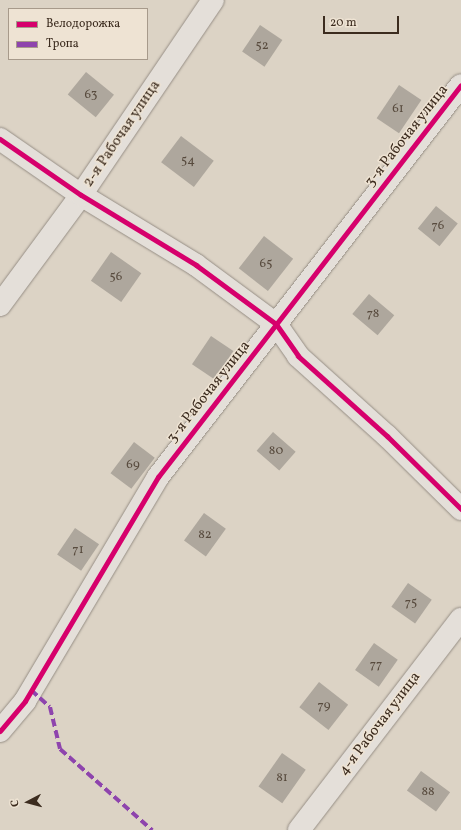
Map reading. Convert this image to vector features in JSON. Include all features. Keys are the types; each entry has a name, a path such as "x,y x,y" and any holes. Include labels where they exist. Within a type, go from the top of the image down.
{"street":[{"name":"2-я Рабочая улица","path":"0,305 81,195 213,0"},
{"name":"3-я Рабочая улица","path":"0,731 25,701 158,477 461,85"},
{"path":"0,139 81,195 196,265 276,324 298,356 387,436 461,509"},
{"name":"4-я Рабочая улица","path":"299,830 461,619"}],"building":[{"path":"260,25 282,40 264,67 242,52"},
{"path":"86,72 114,95 96,117 68,95"},
{"path":"399,85 421,100 399,133 377,118"},
{"path":"181,136 214,161 194,187 161,162"},
{"path":"436,206 458,224 440,246 418,229"},
{"path":"264,236 293,259 268,291 239,268"},
{"path":"111,252 141,273 121,302 91,281"},
{"path":"369,294 394,315 378,335 352,314"},
{"path":"211,336 233,351 214,379 192,364"},
{"path":"273,432 296,452 279,471 257,451"},
{"path":"134,442 155,458 131,489 111,473"},
{"path":"204,513 226,529 206,556 184,541"},
{"path":"75,528 99,544 81,571 57,555"},
{"path":"408,583 432,600 415,623 391,607"},
{"path":"374,643 398,660 379,687 355,670"},
{"path":"319,682 348,705 328,730 299,707"},
{"path":"282,753 306,770 282,803 258,787"},
{"path":"421,771 450,792 436,812 407,790"}],"marked path":[{"path":"31,690 50,707 60,749 152,830"}],"cycle path":[{"path":"0,731 25,701 158,477 461,85"},
{"path":"0,139 81,195 196,265 276,324 298,356 387,436 461,509"}]}
